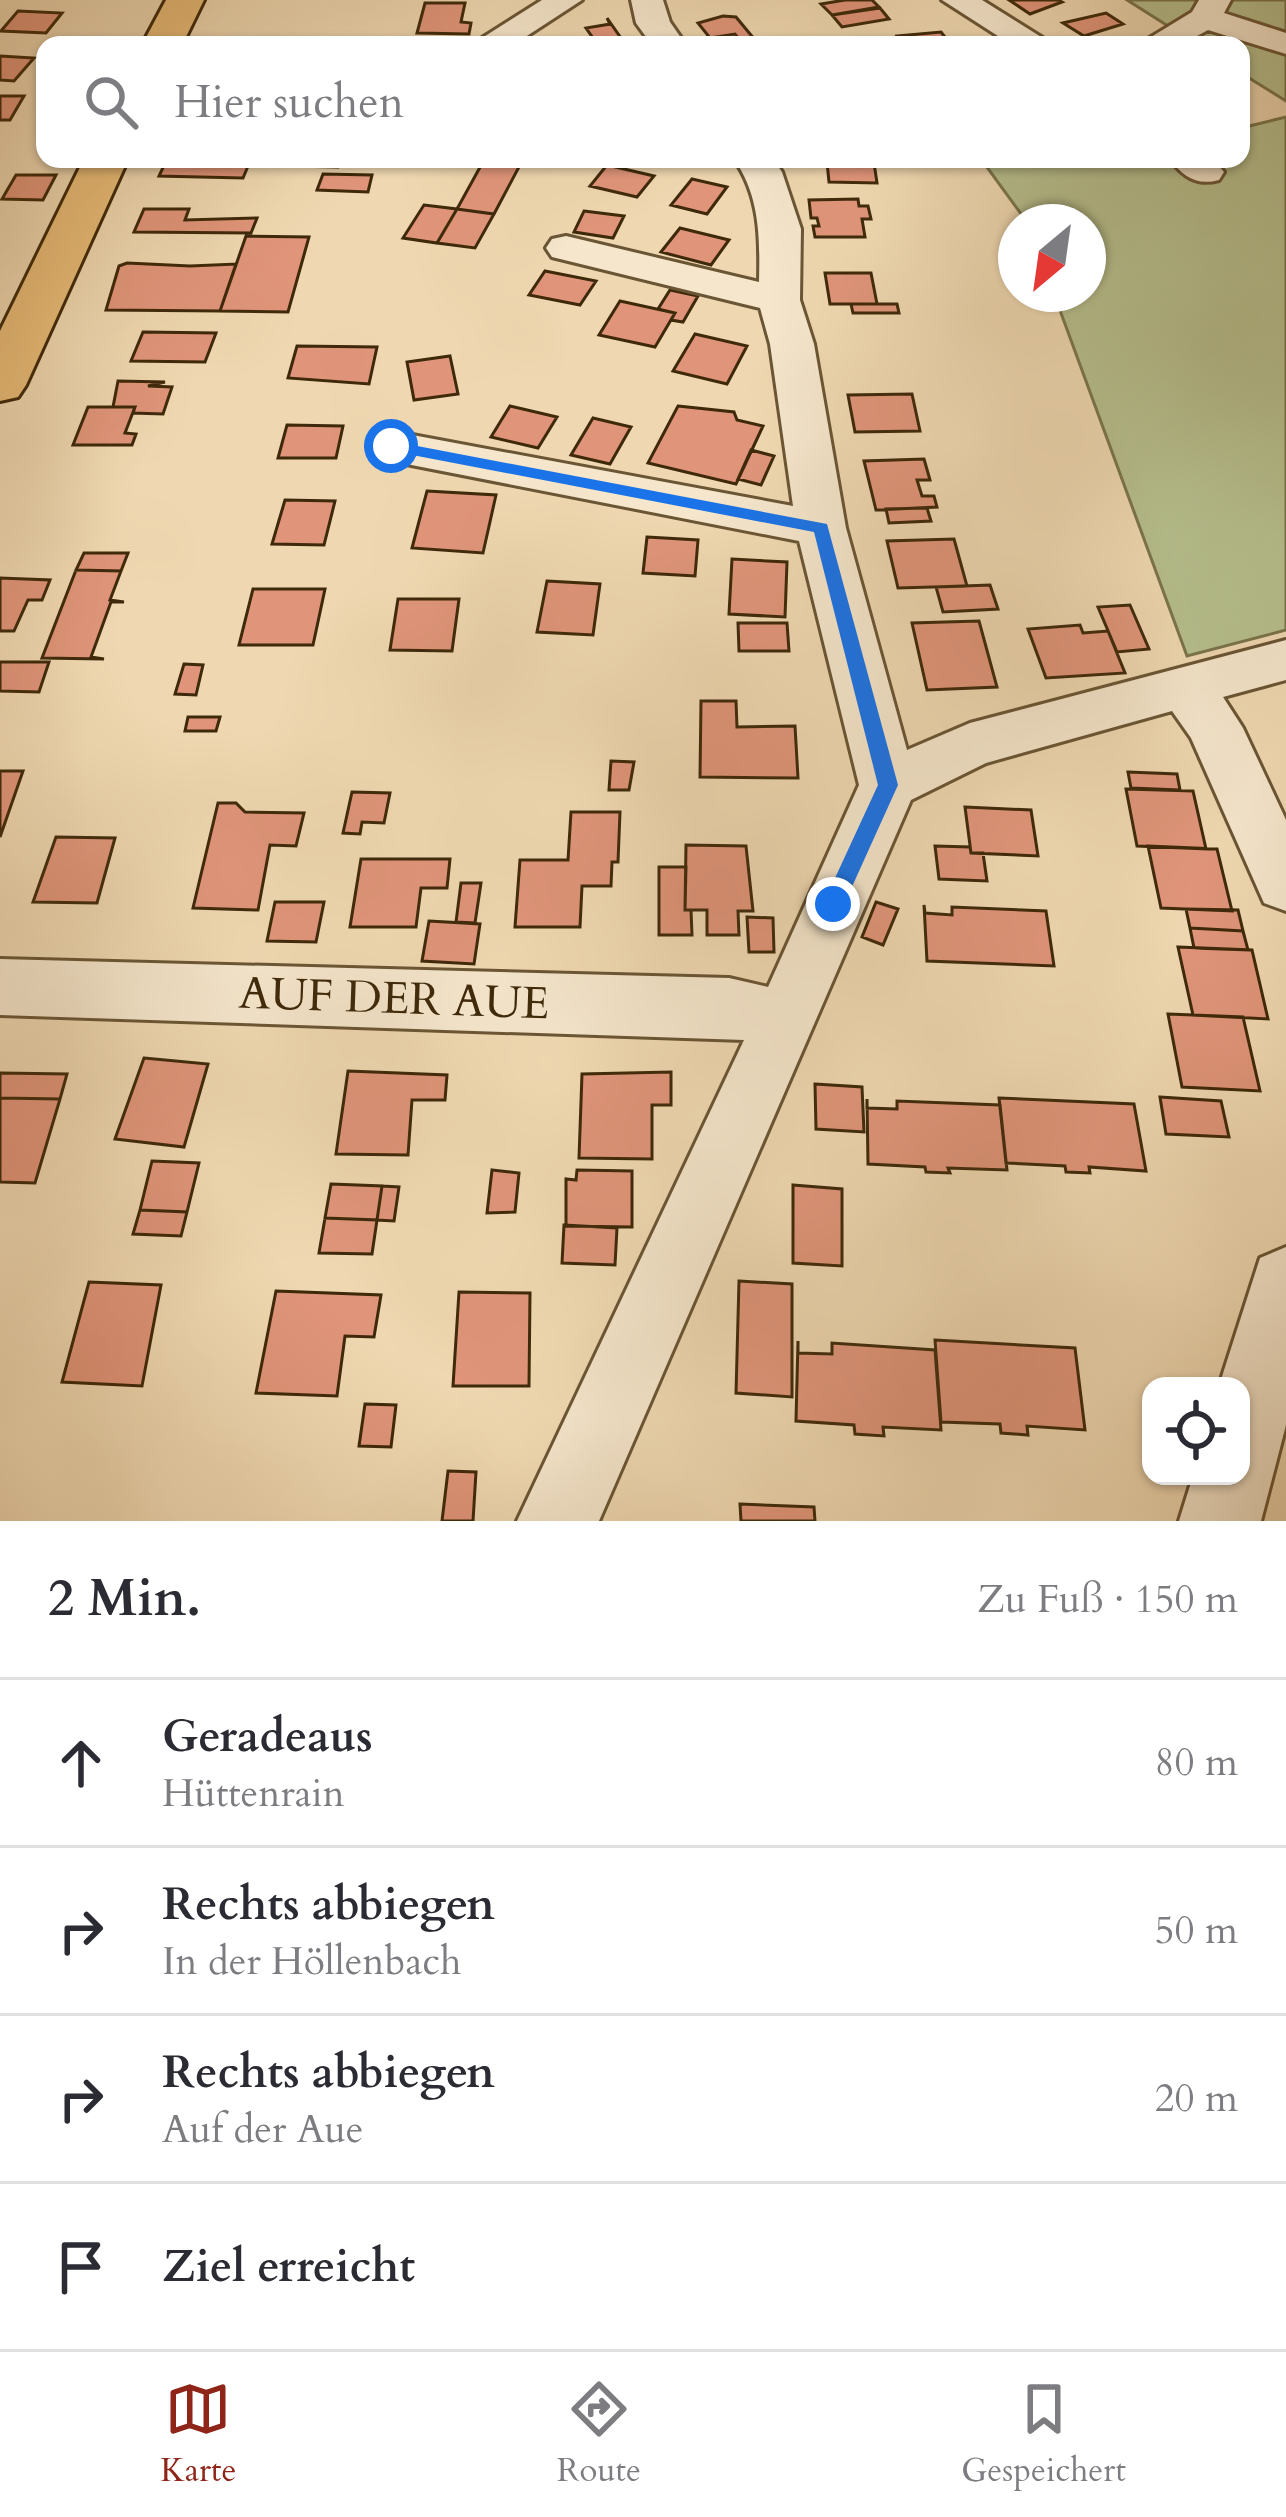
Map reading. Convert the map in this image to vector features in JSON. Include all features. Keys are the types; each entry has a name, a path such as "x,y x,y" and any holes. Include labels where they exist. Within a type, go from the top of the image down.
{"main road":[{"path":"166,36 184,0"},
{"path":"0,385 102,168"}],"street":[{"path":"504,36 566,0"},
{"path":"647,0 662,36"},
{"path":"958,0 1021,36"},
{"path":"1169,36 1210,9 1286,44"},
{"path":"559,1521 888,785 821,528 792,344 779,300 781,230 760,168"},
{"path":"566,248 779,300"},
{"path":"391,446 821,528"},
{"path":"888,785 970,745 1286,660"},
{"path":"1187,690 1215,728 1286,885"},
{"name":"AUF DER AUE","path":"0,987 729,1007 786,1021"},
{"path":"1250,1414 1286,1284"},
{"path":"1220,1521 1230,1485"}],"green space":[{"path":"1127,0 1286,0 1286,101 1250,79 1250,36 1184,36"},
{"path":"1286,117 1286,630 1187,656 1061,312 1106,312 1106,204 1014,204 988,168 1250,168 1250,126"}],"building":[{"path":"872,0 879,7 832,15 821,4"},
{"path":"1009,0 1058,0 1062,2 1030,14"},
{"path":"425,3 465,3 461,22 471,23 469,34 417,33"},
{"path":"880,8 889,19 842,27 832,15"},
{"path":"18,11 62,13 46,33 1,31"},
{"path":"1106,13 1123,24 1084,36 1063,23"},
{"path":"736,17 752,36 708,36 698,23"},
{"path":"607,18 620,36 592,36 586,28 610,24"},
{"path":"941,32 944,36 897,36"},
{"path":"0,56 34,58 14,81 0,80"},
{"path":"0,96 24,96 10,120 0,120"},
{"path":"163,168 247,168 243,178 159,176"},
{"path":"480,168 518,168 494,214 457,209"},
{"path":"605,168 654,176 637,197 590,186"},
{"path":"828,168 875,168 877,183 829,182"},
{"path":"323,174 372,175 368,192 317,190"},
{"path":"16,175 56,175 43,200 2,199"},
{"path":"692,179 727,187 707,214 671,205"},
{"path":"858,199 859,206 868,206 871,219 862,219 865,237 815,237 813,226 819,226 817,218 811,218 809,200"},
{"path":"424,205 457,209 437,243 403,238"},
{"path":"144,209 189,209 185,220 257,218 251,233 134,232"},
{"path":"457,209 494,214 475,248 437,243"},
{"path":"584,211 624,216 613,238 574,232"},
{"path":"680,228 729,240 711,265 661,252"},
{"path":"246,236 309,237 288,312 220,311"},
{"path":"236,264 220,311 106,310 119,266"},
{"path":"545,271 596,281 580,305 529,295"},
{"path":"825,273 871,273 877,304 830,304"},
{"path":"670,290 698,296 683,322 671,320 675,313 658,309"},
{"path":"620,301 675,313 655,347 599,335"},
{"path":"851,304 897,304 899,313 853,313"},
{"path":"143,332 216,333 205,362 131,361"},
{"path":"695,334 747,346 727,384 673,371"},
{"path":"297,346 377,347 369,384 288,378"},
{"path":"450,356 458,394 414,400 407,362"},
{"path":"118,381 165,382 148,386 172,387 163,414 113,407"},
{"path":"912,394 920,431 855,432 848,395"},
{"path":"510,406 557,417 538,448 491,437"},
{"path":"678,406 734,412 737,420 763,426 736,484 648,463"},
{"path":"88,407 135,407 125,433 136,434 132,445 73,445"},
{"path":"593,418 631,427 610,464 571,455"},
{"path":"287,425 343,426 336,458 278,458"},
{"path":"751,450 774,456 761,485 738,479"},
{"path":"924,459 930,480 917,480 922,496 934,496 937,507 876,510 864,461"},
{"path":"427,491 496,495 483,553 412,548"},
{"path":"285,500 335,501 324,545 272,544"},
{"path":"927,508 931,521 889,523 886,509"},
{"path":"647,537 698,540 695,576 643,573"},
{"path":"954,539 967,586 898,588 887,541"},
{"path":"84,553 128,553 121,571 76,570"},
{"path":"732,559 787,562 785,617 729,614"},
{"path":"76,570 121,571 110,600 124,602 111,602 91,657 104,659 42,658"},
{"path":"0,578 50,580 42,600 28,600 14,631 0,631"},
{"path":"547,581 600,584 593,635 537,632"},
{"path":"990,585 998,609 943,612 936,587"},
{"path":"253,589 325,589 313,645 239,645"},
{"path":"398,599 459,599 452,651 390,650"},
{"path":"1130,605 1149,649 1117,652 1098,607"},
{"path":"979,621 997,687 927,690 912,623"},
{"path":"738,623 787,623 789,651 739,651"},
{"path":"1080,625 1083,633 1108,631 1125,673 1046,678 1028,629"},
{"path":"0,662 49,662 39,692 0,691"},
{"path":"184,664 203,665 196,695 175,694"},
{"path":"701,701 736,701 737,727 795,726 798,778 700,777"},
{"path":"188,717 220,717 216,731 185,731"},
{"path":"611,761 634,762 629,790 609,790"},
{"path":"0,771 23,771 0,837"},
{"path":"1128,772 1177,774 1180,790 1131,788"},
{"path":"1126,789 1193,791 1206,849 1137,846"},
{"path":"352,792 390,793 384,823 362,822 360,834 343,833"},
{"path":"218,803 236,803 245,812 304,813 296,846 270,845 258,910 193,908"},
{"path":"965,807 1031,810 1038,856 971,853"},
{"path":"571,812 620,812 618,862 612,862 611,886 582,886 580,927 515,927 520,860 568,860"},
{"path":"56,837 115,838 97,903 33,902"},
{"path":"686,845 746,846 753,911 738,911 739,935 707,935 707,910 685,910"},
{"path":"935,846 970,847 971,853 983,853 987,881 939,879"},
{"path":"1148,846 1217,849 1232,911 1161,908"},
{"path":"361,859 450,859 447,888 421,888 416,927 350,927"},
{"path":"659,867 686,867 685,910 691,910 692,935 659,935"},
{"path":"461,883 481,883 475,923 456,922"},
{"path":"275,902 324,902 316,942 267,941"},
{"path":"876,902 898,909 883,945 862,937"},
{"path":"924,905 925,913 952,915 952,907 1046,911 1054,966 927,961"},
{"path":"1186,909 1238,910 1243,931 1190,928"},
{"path":"747,917 773,918 774,952 749,952"},
{"path":"429,921 480,924 474,964 422,961"},
{"path":"1190,928 1243,931 1248,950 1194,948"},
{"path":"1178,947 1252,950 1268,1019 1193,1015"},
{"path":"1168,1014 1243,1017 1260,1091 1182,1087"},
{"path":"144,1058 208,1064 184,1147 115,1139"},
{"path":"348,1071 447,1075 445,1100 412,1100 408,1155 336,1154"},
{"path":"671,1072 671,1105 652,1105 652,1159 579,1158 582,1074"},
{"path":"0,1073 67,1074 60,1099 0,1098"},
{"path":"815,1084 862,1087 864,1132 816,1129"},
{"path":"1160,1097 1221,1101 1229,1137 1166,1134"},
{"path":"0,1098 60,1099 35,1183 0,1182"},
{"path":"999,1098 1134,1104 1146,1171 1089,1167 1090,1173 1066,1172 1065,1166 1006,1163"},
{"path":"897,1101 1000,1105 1007,1170 926,1172 925,1167 868,1164 867,1108 897,1109"},
{"path":"152,1161 199,1163 187,1212 140,1210"},
{"path":"492,1170 519,1173 515,1212 487,1213"},
{"path":"577,1170 632,1171 632,1227 566,1226 566,1179 576,1180"},
{"path":"331,1184 382,1186 377,1220 325,1218"},
{"path":"793,1185 842,1189 842,1266 793,1263"},
{"path":"382,1186 399,1187 394,1221 377,1220"},
{"path":"140,1210 187,1212 181,1236 133,1234"},
{"path":"325,1218 377,1220 372,1254 319,1253"},
{"path":"564,1225 617,1228 615,1265 562,1263"},
{"path":"739,1281 792,1284 792,1397 736,1393"},
{"path":"89,1282 161,1285 142,1386 62,1382"},
{"path":"276,1291 381,1295 374,1337 345,1336 337,1396 256,1393"},
{"path":"459,1292 530,1293 529,1386 453,1386"},
{"path":"935,1340 1075,1348 1085,1430 1027,1426 1028,1435 1001,1433 1000,1424 941,1422"},
{"path":"798,1341 798,1353 832,1354 832,1343 935,1350 941,1430 883,1427 884,1436 855,1434 854,1425 796,1421"},
{"path":"365,1404 396,1405 391,1447 359,1446"},
{"path":"448,1471 476,1472 473,1521 442,1521"},
{"path":"740,1504 814,1507 815,1521 741,1521"}],"route":[{"path":"391,446 821,528 888,785 833,904"}]}
